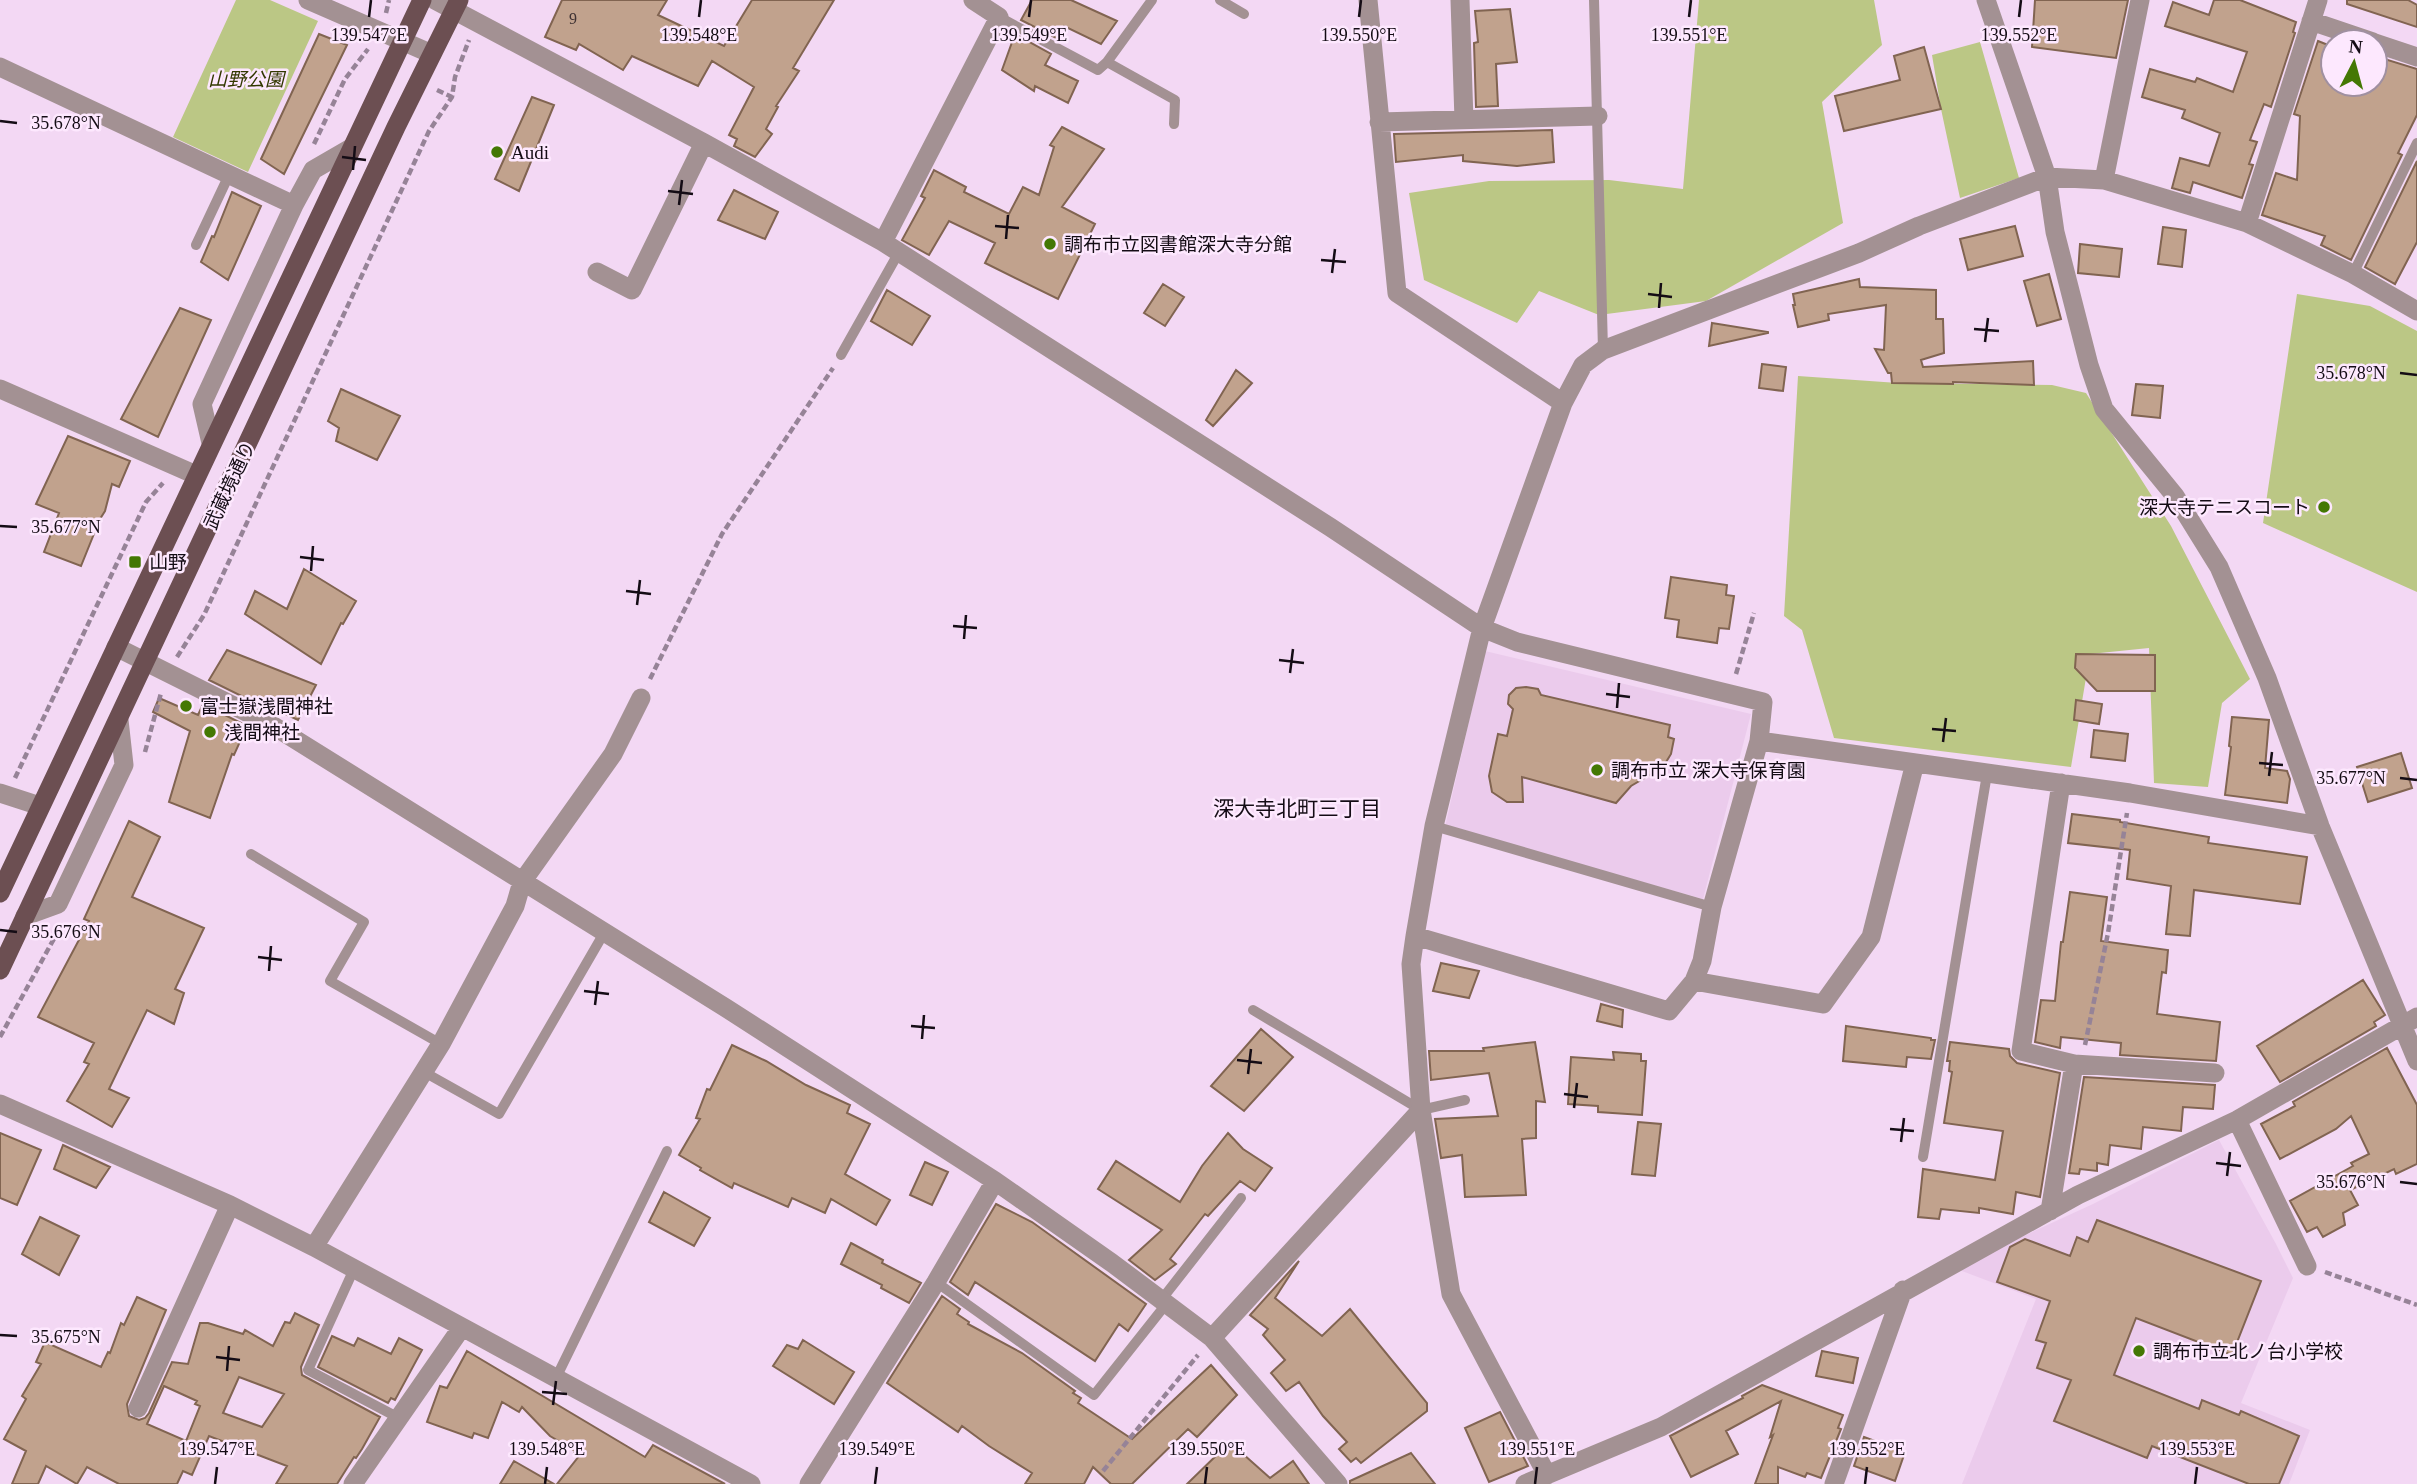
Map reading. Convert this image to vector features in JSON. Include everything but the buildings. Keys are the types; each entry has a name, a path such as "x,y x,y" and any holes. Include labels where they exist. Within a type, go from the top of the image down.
{"main road":[{"name":"武蔵境通り","path":"0,893 422,0"},
{"name":"武蔵境通り","path":"0,970 456,5"}],"street":[{"path":"308,0 432,54"},
{"path":"435,0 456,5 476,21 891,247 1330,527 1482,628 1517,642 1763,702 1759,741 1712,907 1702,961 1694,982 1670,1011 1415,936"},
{"path":"891,247 999,16 973,0"},
{"path":"1368,0 1397,293 1563,403"},
{"path":"1460,0 1464,120"},
{"path":"1986,0 2047,177 2055,232 2089,365 2104,409 2175,496 2219,567 2267,678 2320,826 2409,1022 2417,1061"},
{"path":"2104,180 2140,0"},
{"path":"2247,223 2318,0"},
{"path":"2312,21 2333,28"},
{"path":"2389,47 2417,57"},
{"path":"0,67 294,205"},
{"path":"1379,122 1598,116"},
{"path":"597,272 632,290 704,143"},
{"path":"211,443 202,404 294,205 313,170 351,148"},
{"path":"1548,1475 1451,1294 1421,1110 1411,964 1434,826 1482,628 1563,403 1583,365 1603,350 1859,253 1919,226 2047,177 2104,180 2247,223 2353,274 2417,311"},
{"path":"0,389 196,475"},
{"path":"116,647 272,725 995,1181 1165,1301 1212,1338 1338,1484"},
{"path":"314,1247 441,1044 515,906 522,882 613,754 641,698"},
{"path":"1759,741 2130,793 2320,826"},
{"path":"1694,982 1824,1004 1871,937 1915,763"},
{"path":"2062,783 2021,1051 2078,1064 2215,1073"},
{"path":"0,793 40,806"},
{"path":"1525,1484 1661,1427 2078,1195 2237,1120 2409,1022"},
{"path":"2050,1211 2078,1064"},
{"path":"0,1104 229,1205 314,1247 751,1484"},
{"path":"1212,1338 1421,1110"},
{"path":"2237,1120 2307,1266"},
{"path":"809,1484 936,1282 995,1181"},
{"path":"138,1408 229,1205"},
{"path":"1834,1484 1903,1290"},
{"path":"353,1484 462,1327"}],"lane":[{"path":"999,16 1098,70 1107,62 1152,0"},
{"path":"1220,0 1244,14"},
{"path":"1594,0 1603,350"},
{"path":"1107,62 1175,100 1174,124"},
{"path":"2353,274 2417,143"},
{"path":"196,245 229,176"},
{"path":"841,355 891,247"},
{"path":"1923,1157 1987,774"},
{"path":"1434,826 1712,907"},
{"path":"251,854 364,922 330,981 441,1044"},
{"path":"424,1072 499,1114 604,933"},
{"path":"1253,1010 1421,1110 1465,1100"},
{"path":"556,1378 667,1151"},
{"path":"936,1282 1094,1395 1241,1198"},
{"path":"354,1269 308,1370 399,1418"}],"path":[{"path":"141,761 164,684 204,615 429,131 452,97 455,77 476,21"},
{"path":"641,698 722,534 841,355"},
{"path":"1730,695 1754,613"},
{"path":"2078,1064 2108,933 2130,793"},
{"path":"0,1037 68,914"},
{"path":"2307,1266 2417,1305"},
{"path":"1103,1471 1212,1338"}],"shaded area":[{"name":"調布市立 深大寺保育園","path":"1485,651 1751,714 1703,899 1445,827"},
{"name":"調布市立北ノ台小学校","path":"2219,1140 2293,1278 2241,1403 2310,1430 2289,1484 1962,1484 2036,1299 1954,1268 2093,1204"}],"green space":[{"name":"山野公園","path":"236,0 270,0 318,21 248,172 173,137"},
{"path":"1699,0 1874,0 1882,45 1822,102 1843,223 1706,301 1599,315 1539,291 1517,323 1424,280 1409,193 1489,181 1609,180 1683,189"},
{"path":"1980,42 2019,178 1960,198 1932,55"},
{"path":"2297,294 2370,306 2417,331 2417,592 2263,523"},
{"path":"1798,376 1898,383 2052,385 2086,393 2171,526 2250,679 2222,703 2208,787 2154,783 2149,648 2090,654 2071,767 1834,738 1802,630 1784,616"}],"place":[{"name":"Audi","path":"497,152"},
{"name":"調布市立図書館深大寺分館","path":"1050,244"},
{"name":"深大寺テニスコート","path":"2324,507"},
{"name":"山野","path":"135,562"},
{"name":"富士嶽浅間神社","path":"186,706"},
{"name":"浅間神社","path":"210,732"},
{"name":"調布市立 深大寺保育園","path":"1597,770"},
{"name":"調布市立北ノ台小学校","path":"2139,1351"}],"district":[{"name":"深大寺北町三丁目","path":"1297,809"}]}
